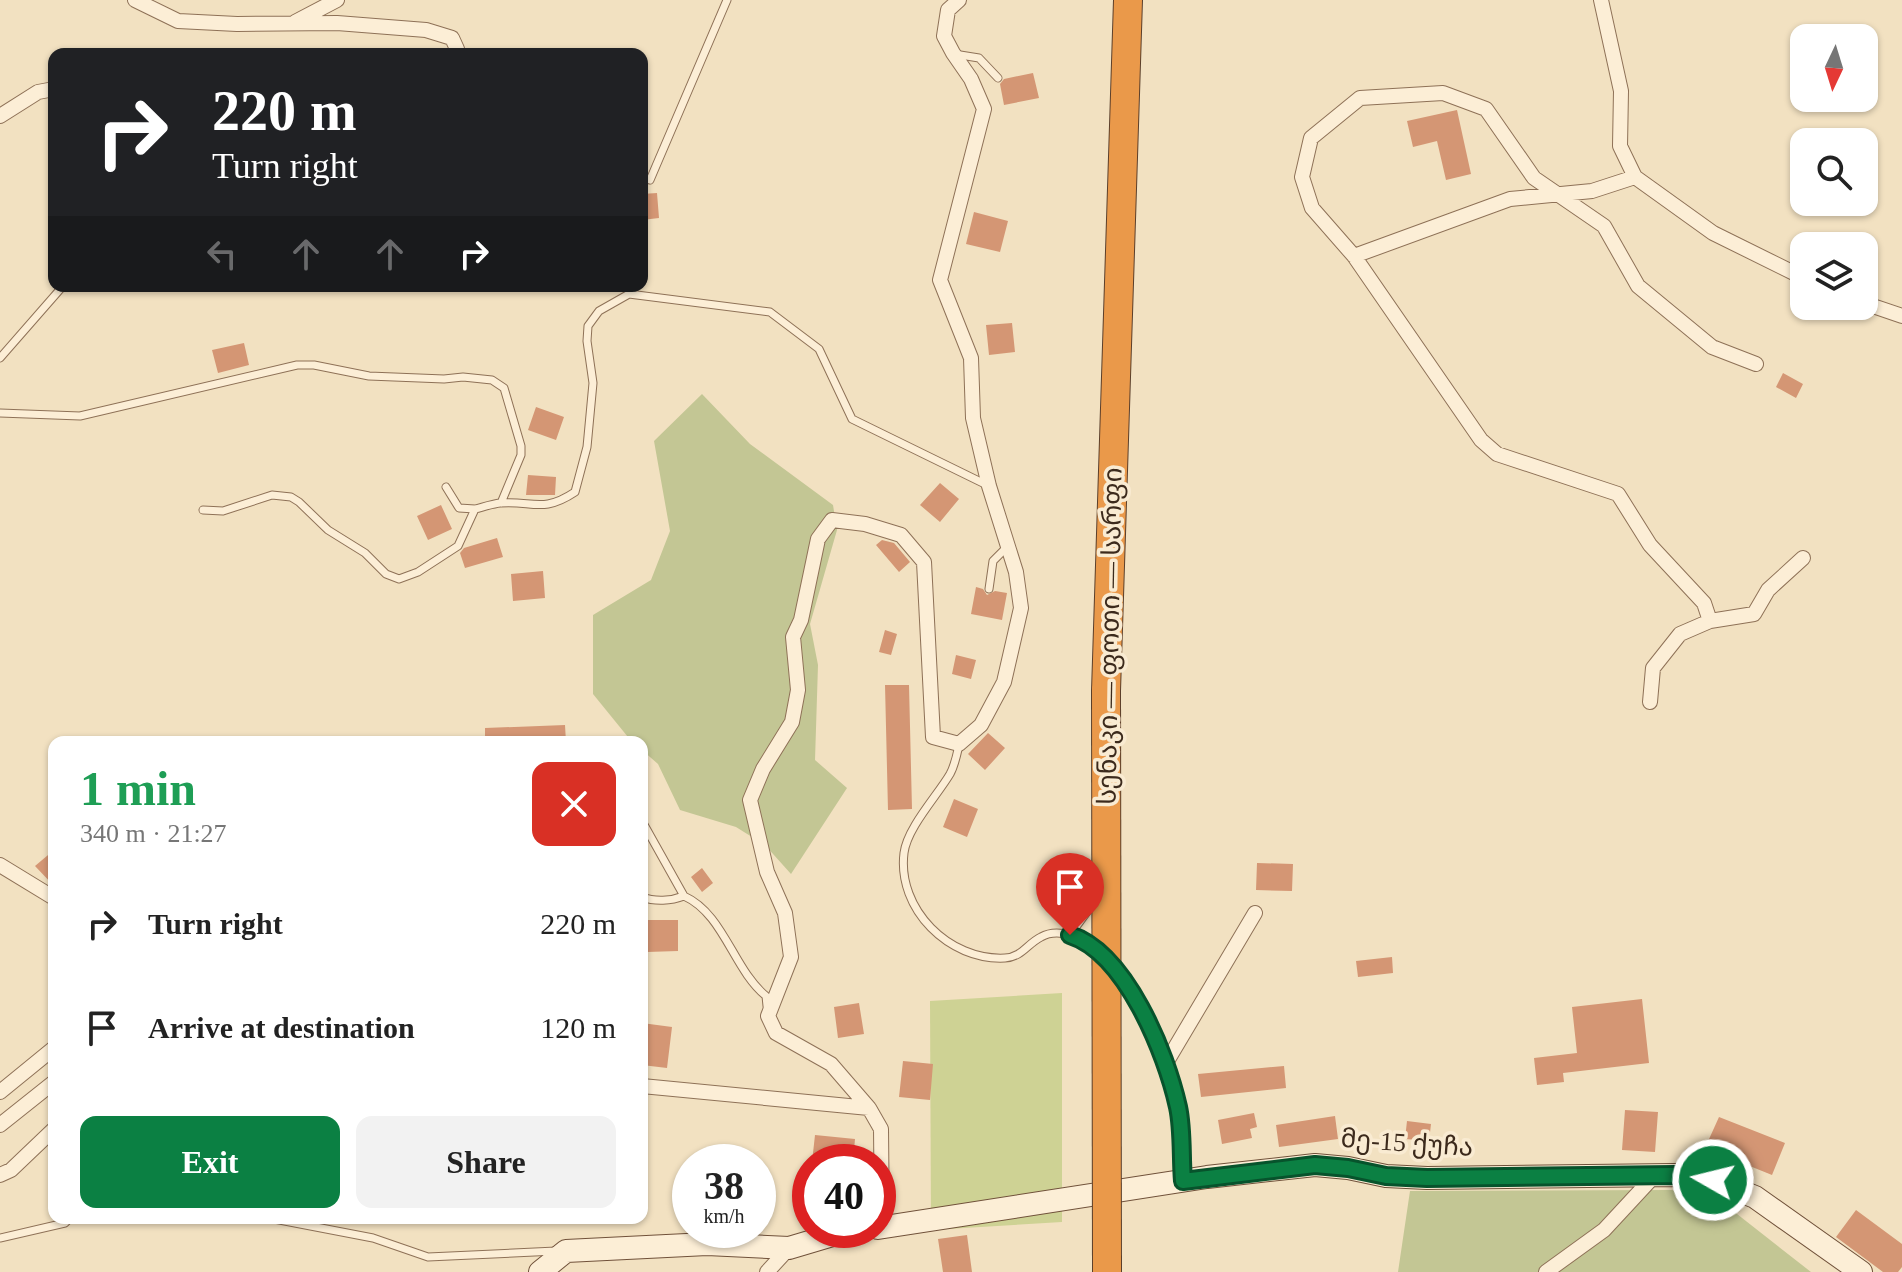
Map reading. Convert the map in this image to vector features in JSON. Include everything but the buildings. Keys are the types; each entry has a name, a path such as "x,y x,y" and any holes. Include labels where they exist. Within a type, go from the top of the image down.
{"highway":[{"name":"სენაკი — ფოთი — სარფი","path":"1107,1272 1106,691 1128,0"}],"street":[{"path":"135,0 178,21 337,23 426,30 452,38 457,48"},
{"path":"294,23 337,0"},
{"path":"880,1144 881,1129 869,1108 831,1064 776,1033 768,1016 791,957 785,913 767,872 750,800 763,769 792,722 798,690 793,637 801,620 818,539 832,520 865,524 901,535 924,562 933,737 959,744 981,725 1004,682 1021,608 1016,572 989,486 973,418 971,358 940,280 984,109 971,79 944,36 948,10 959,0"},
{"path":"1601,0 1621,91 1620,146 1635,177 1713,233 1790,271"},
{"path":"0,116 38,92 48,90"},
{"path":"1710,621 1704,603 1650,545 1618,494 1497,454 1481,440 1354,256 1312,208 1302,177 1311,138 1360,98 1443,93 1486,109 1534,178 1604,226 1638,286 1712,347 1756,364"},
{"path":"1354,256 1510,199 1592,191 1635,177"},
{"path":"1878,308 1902,316"},
{"path":"1650,702 1653,668 1680,634 1710,621 1754,614 1768,590 1803,558"},
{"path":"0,865 48,894"},
{"path":"1183,1181 1179,1110 1166,1063 1255,913"},
{"path":"0,1092 48,1053"},
{"path":"0,1125 48,1087"},
{"path":"648,1087 869,1108"},
{"path":"0,1175 11,1170 48,1135"},
{"name":"მე-15 ქუჩა","path":"896,1225 1183,1181 1315,1165 1386,1176 1427,1178 1674,1175 1713,1180 1755,1197 1861,1272"},
{"path":"1546,1272 1604,1230 1655,1175"},
{"name":"მე-15 ქუჩა","path":"566,1251 707,1244 792,1247"},
{"path":"767,1272 789,1248"},
{"path":"540,1272 566,1251"}],"lane":[{"path":"650,180 727,0"},
{"path":"953,53 979,58 998,78"},
{"path":"0,358 58,292"},
{"path":"446,487 459,508 475,509 501,503 549,504 575,492 587,447 593,383 588,326 599,311 629,294 770,312 819,349 852,419 989,486"},
{"path":"0,413 80,416 297,365 369,376 492,380 504,388 521,446 521,455 501,503"},
{"path":"203,510 223,511 272,495 291,497 328,530 365,553 386,574 399,579 418,572 458,546 475,509"},
{"path":"989,589 993,561 1008,546"},
{"path":"959,744 952,770 904,851 904,876 918,913 934,932 950,944 982,957 1020,955 1042,935 1070,935 1083,939 1105,956 1129,986 1166,1063"},
{"path":"648,832 684,896 696,901 711,919 756,988 766,996 768,1016"},
{"path":"1070,935 1097,897 1110,893"},
{"path":"648,897 675,899 684,896"},
{"path":"0,1238 61,1224"},
{"path":"300,1224 373,1238 428,1257 566,1251"}],"green space":[{"path":"702,394 750,444 833,505 837,530 810,624 818,665 815,760 847,788 791,874 765,845 736,827 680,810 658,764 648,755 648,736 627,736 593,694 593,615 651,580 670,531 654,441"},
{"path":"1062,993 1062,1222 931,1230 930,1001"},
{"path":"1672,1190 1723,1203 1811,1272 1398,1272 1410,1191"}],"route":[{"path":"1070,935 1083,939 1105,956 1129,986 1166,1063 1179,1110 1183,1181 1315,1165 1386,1176 1427,1178 1674,1175 1713,1180"}]}
